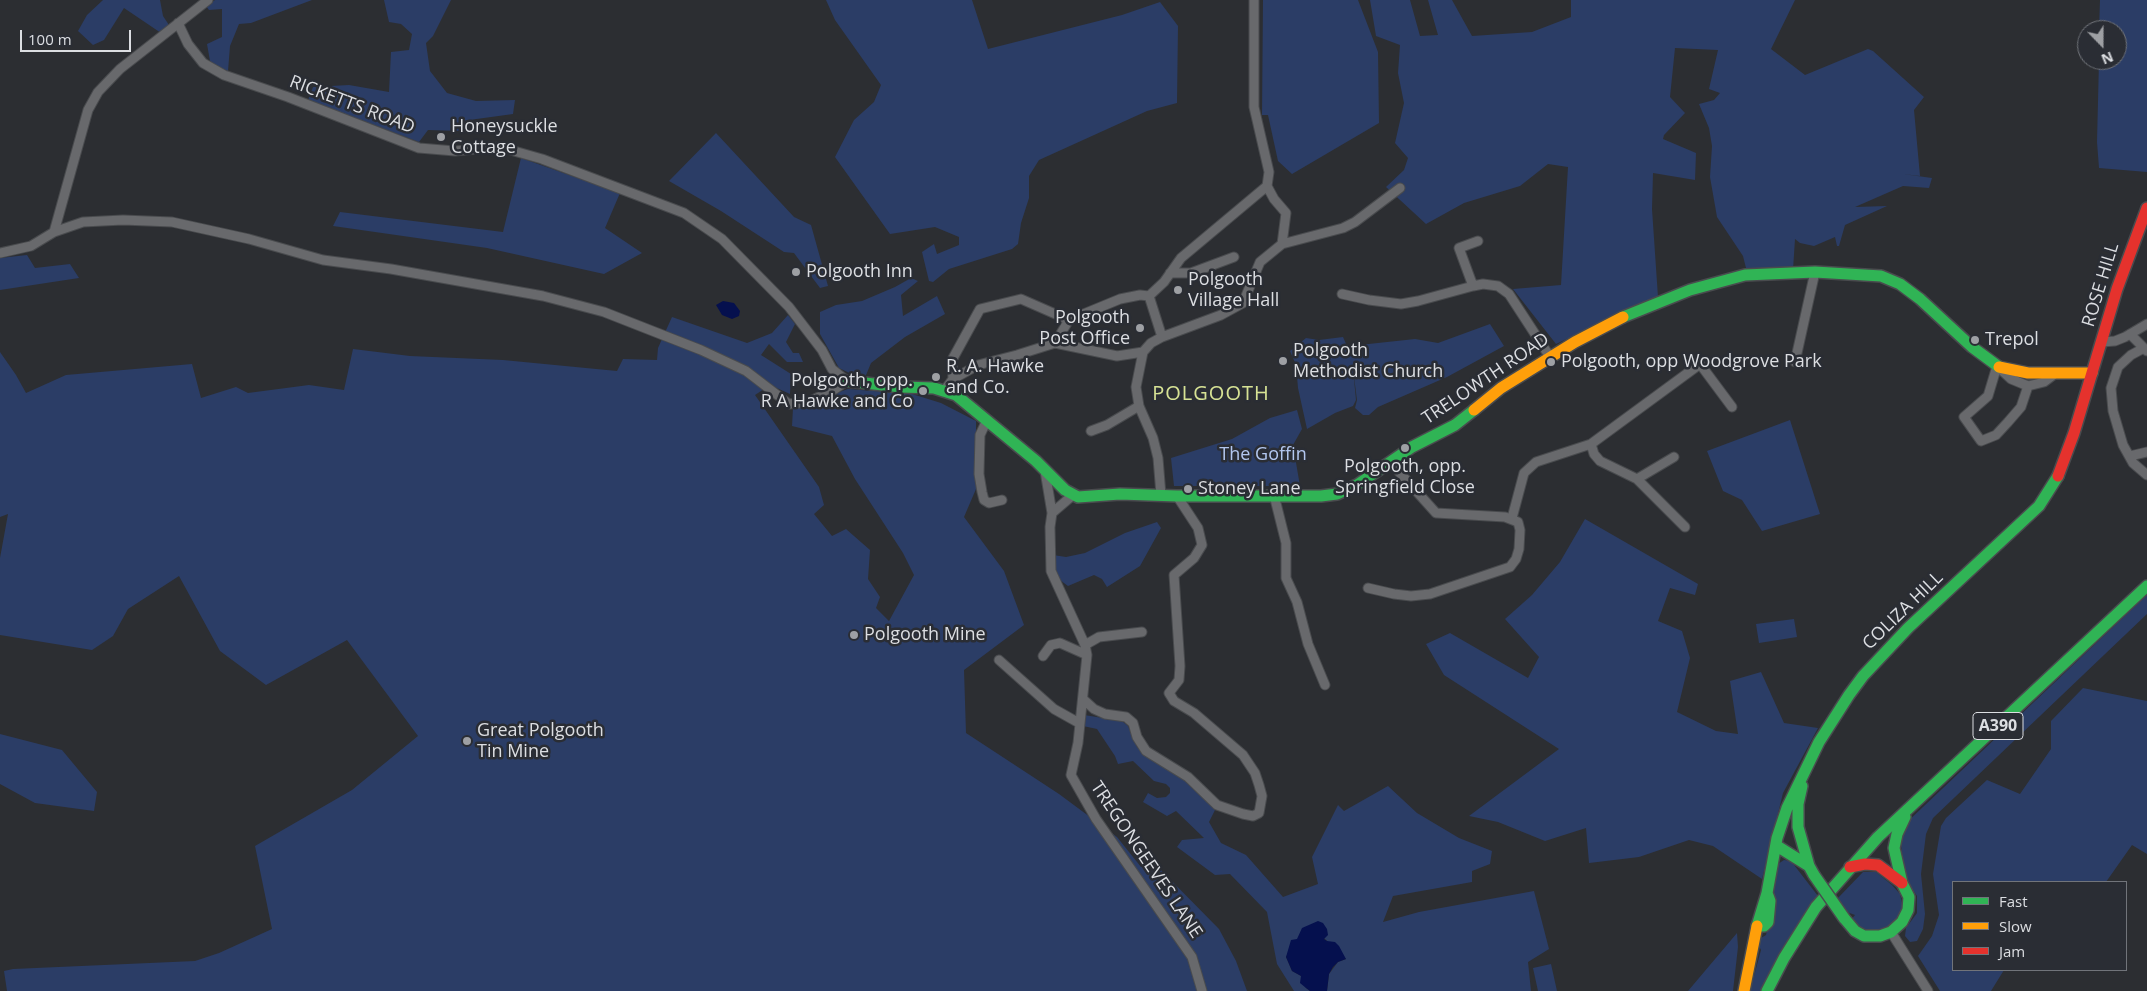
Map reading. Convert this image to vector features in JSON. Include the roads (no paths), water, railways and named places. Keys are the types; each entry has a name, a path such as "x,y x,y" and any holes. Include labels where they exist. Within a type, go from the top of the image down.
{"main road":[{"name":"ROSE HILL","path":"2092,373 2126,262 2147,208"},
{"name":"TRELOWTH ROAD","path":"1073,495 1320,496 1337,494 1358,485 1412,447 1455,425 1501,388 1575,342 1628,315 1720,280 1745,275 1814,272 1881,276 1900,284 1920,299 1972,347 1996,366 2028,373 2092,373"},
{"name":"COLIZA HILL","path":"1744,991 1758,926 1764,926 1768,922 1770,901 1767,893 1777,838 1793,792 1819,742 1863,676 1908,628 2021,525 2040,506 2052,490 2063,466 2092,373"},
{"path":"847,381 910,388 928,388 944,391 967,402 1045,469 1065,490 1073,495"},
{"name":"A390","path":"1767,991 1784,958 1816,907 1878,837 2147,586"},
{"path":"1803,776 1797,812 1800,850 1811,871 1844,918 1855,931 1864,936 1880,936 1892,932 1902,922 1908,910 1908,898 1896,862 1895,841 1910,808"},
{"path":"1777,846 1800,850"},
{"path":"1850,868 1865,864 1878,865 1902,882"}],"street":[{"path":"54,232 88,110 98,92 120,69 208,0"},
{"path":"1254,0 1254,107 1269,172 1267,186 1274,199 1286,212 1282,244"},
{"name":"RICKETTS ROAD","path":"178,23 188,44 203,63 224,75 288,97 420,148 455,151 500,147 542,160 684,213 722,239 789,307 822,350 832,369 847,381"},
{"path":"1149,296 1181,258 1267,186"},
{"path":"1161,494 1158,458 1153,438 1140,406 1136,387 1143,352 1151,343 1162,336 1220,315 1243,303 1260,262 1282,244 1343,228 1355,222 1400,188"},
{"path":"0,253 31,246 54,232 83,222 123,220 172,222 249,238 323,260 391,269 543,296 604,312 701,350 746,371 789,404 808,402 832,391 847,381"},
{"path":"1473,286 1459,248 1478,241"},
{"path":"1170,273 1191,273 1234,257"},
{"path":"1795,362 1814,272"},
{"path":"1342,294 1401,304 1484,284 1503,288 1550,357"},
{"path":"1055,342 1069,320 1120,299 1140,295 1149,296"},
{"path":"1149,296 1162,336"},
{"path":"953,380 952,360 980,309 1021,299 1069,320"},
{"path":"2102,342 2115,341 2147,324"},
{"path":"2130,334 2145,349 2130,355 2118,368 2111,388 2113,410 2123,445 2136,467 2147,475"},
{"path":"944,391 953,380 978,365 1017,355 1055,342 1117,356 1143,352"},
{"path":"1512,518 1524,474 1529,468 1544,458 1591,444 1700,364 1732,408"},
{"path":"2028,386 2021,407 1996,435 1981,441 1964,417 1988,396 1996,366 2011,380 2028,386 2044,382 2058,372"},
{"path":"1091,431 1107,425 1140,406"},
{"path":"987,420 980,435 979,474 982,492 984,500 989,503 1002,500"},
{"path":"1591,444 1594,454 1600,461 1637,479 1685,527"},
{"path":"2130,456 2147,452"},
{"path":"1637,479 1674,457"},
{"path":"1368,588 1411,596 1430,594 1510,568 1518,554 1520,530 1518,522 1512,518 1436,513 1391,463"},
{"name":"TREGONGEEVES LANE","path":"1045,469 1052,513 1051,571 1085,645 1087,655 1078,743 1071,775 1096,819 1192,957 1202,991"},
{"path":"1052,513 1073,495"},
{"path":"1274,495 1286,543 1286,578 1297,602 1308,644 1325,686"},
{"path":"1083,699 1094,709 1105,714 1126,717 1133,724 1137,736 1146,751 1188,777 1217,805 1253,816 1259,813 1262,796 1259,785 1255,773 1243,755 1194,713 1174,702 1169,693 1179,680 1180,666 1174,575 1194,558 1202,545 1198,528 1177,496"},
{"path":"1085,645 1099,637 1142,632"},
{"path":"1043,656 1052,645 1060,643 1087,655"},
{"path":"999,660 1054,709 1079,723"},
{"path":"1892,932 1928,991"}],"place":[{"name":"Honeysuckle Cottage","path":"441,137"},
{"name":"Polgooth Inn","path":"796,272"},
{"name":"Polgooth Village Hall","path":"1178,290"},
{"name":"Polgooth Post Office","path":"1140,328"},
{"name":"Trepol","path":"1975,340"},
{"name":"Polgooth Methodist Church","path":"1283,361"},
{"name":"Polgooth, opp Woodgrove Park","path":"1551,362"},
{"name":"R. A. Hawke and Co.","path":"936,377"},
{"name":"Polgooth, opp. R A Hawke and Co","path":"923,391"},
{"name":"Polgooth, opp. Springfield Close","path":"1405,448"},
{"name":"Stoney Lane","path":"1188,489"},
{"name":"Polgooth Mine","path":"854,635"},
{"name":"Great Polgooth Tin Mine","path":"467,741"}],"district":[{"name":"POLGOOTH","path":"1211,394"}],"park label":[{"name":"The Goffin","path":"1263,455"}]}
